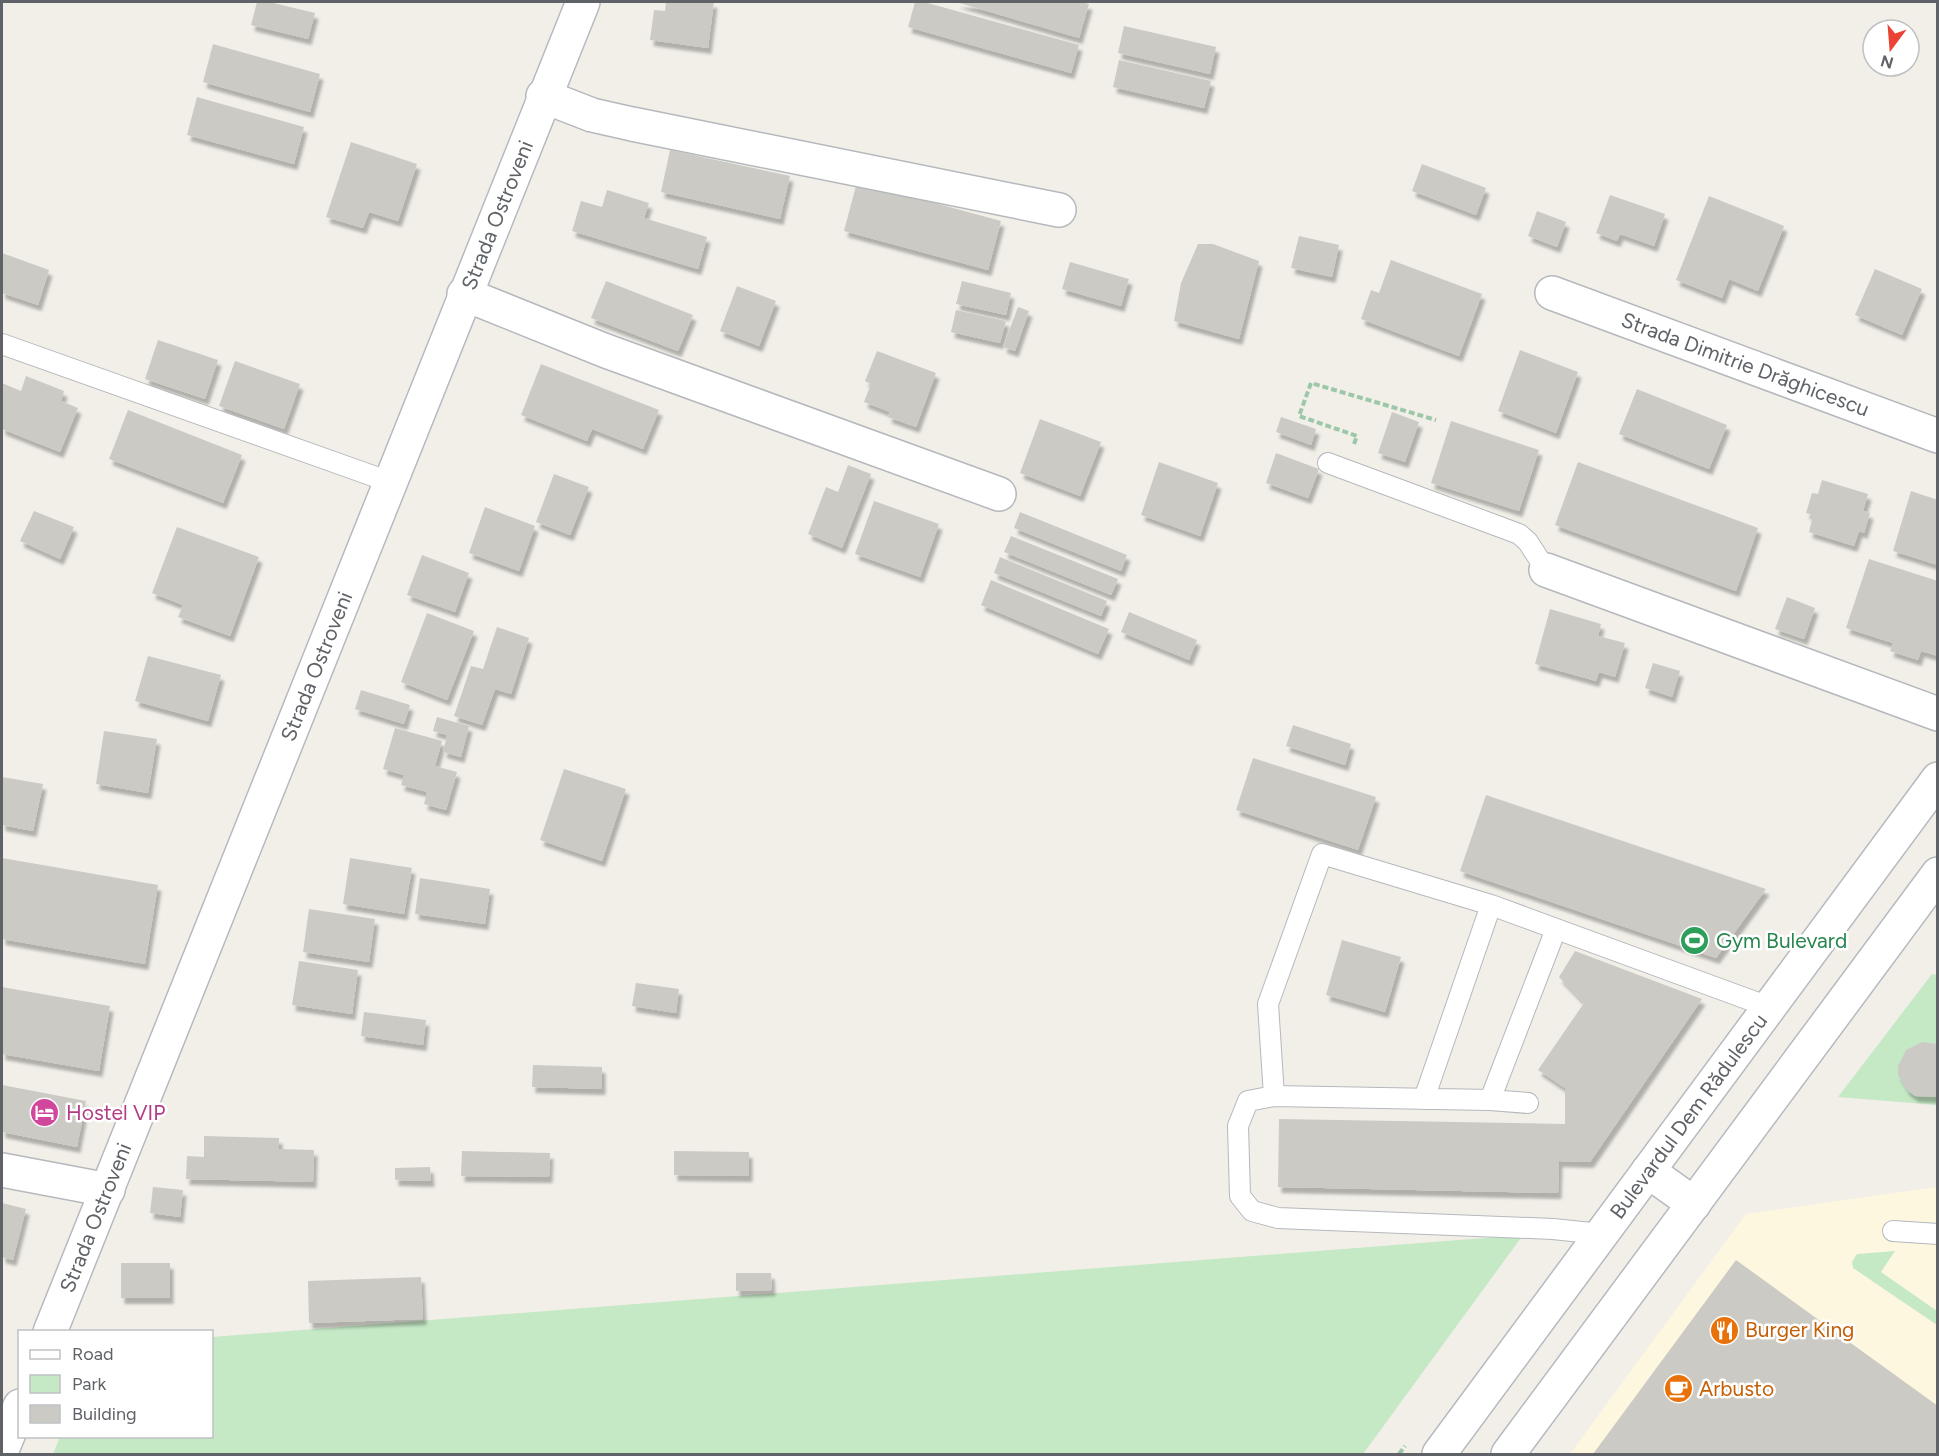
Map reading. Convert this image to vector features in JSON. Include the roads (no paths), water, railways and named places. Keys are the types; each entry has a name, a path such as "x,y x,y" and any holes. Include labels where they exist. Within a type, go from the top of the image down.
{"street":[{"name":"Strada Ostroveni","path":"51,1330 543,96 583,2"},
{"path":"543,96 592,115 632,124 1059,210"},
{"name":"Strada Dimitrie Drăghicescu","path":"1552,293 1938,436"},
{"path":"464,294 606,351 999,494"},
{"path":"1546,570 1938,714"},
{"name":"Bulevardul Dem Rădulescu","path":"1438,1455 1938,778"},
{"path":"1508,1455 1938,874"},
{"path":"2,1170 108,1190"},
{"path":"1648,1171 1694,1204"},
{"path":"2,1450 18,1411"}],"lane":[{"path":"2,344 390,482"},
{"path":"1336,467 1520,534 1528,542 1546,570"},
{"path":"1274,1096 1268,1004 1322,854 1491,905 1769,1007"},
{"path":"1424,1099 1491,905"},
{"path":"1490,1100 1556,929"},
{"path":"1528,1103 1490,1100 1274,1096 1248,1101 1238,1126 1240,1196 1252,1211 1278,1218 1553,1229 1600,1234"},
{"path":"1893,1231 1938,1234"}],"place":[{"name":"Gym Bulevard","path":"1695,941"},
{"name":"Hostel VIP","path":"45,1113"},
{"name":"Burger King","path":"1724,1330"},
{"name":"Arbusto","path":"1678,1389"}]}
